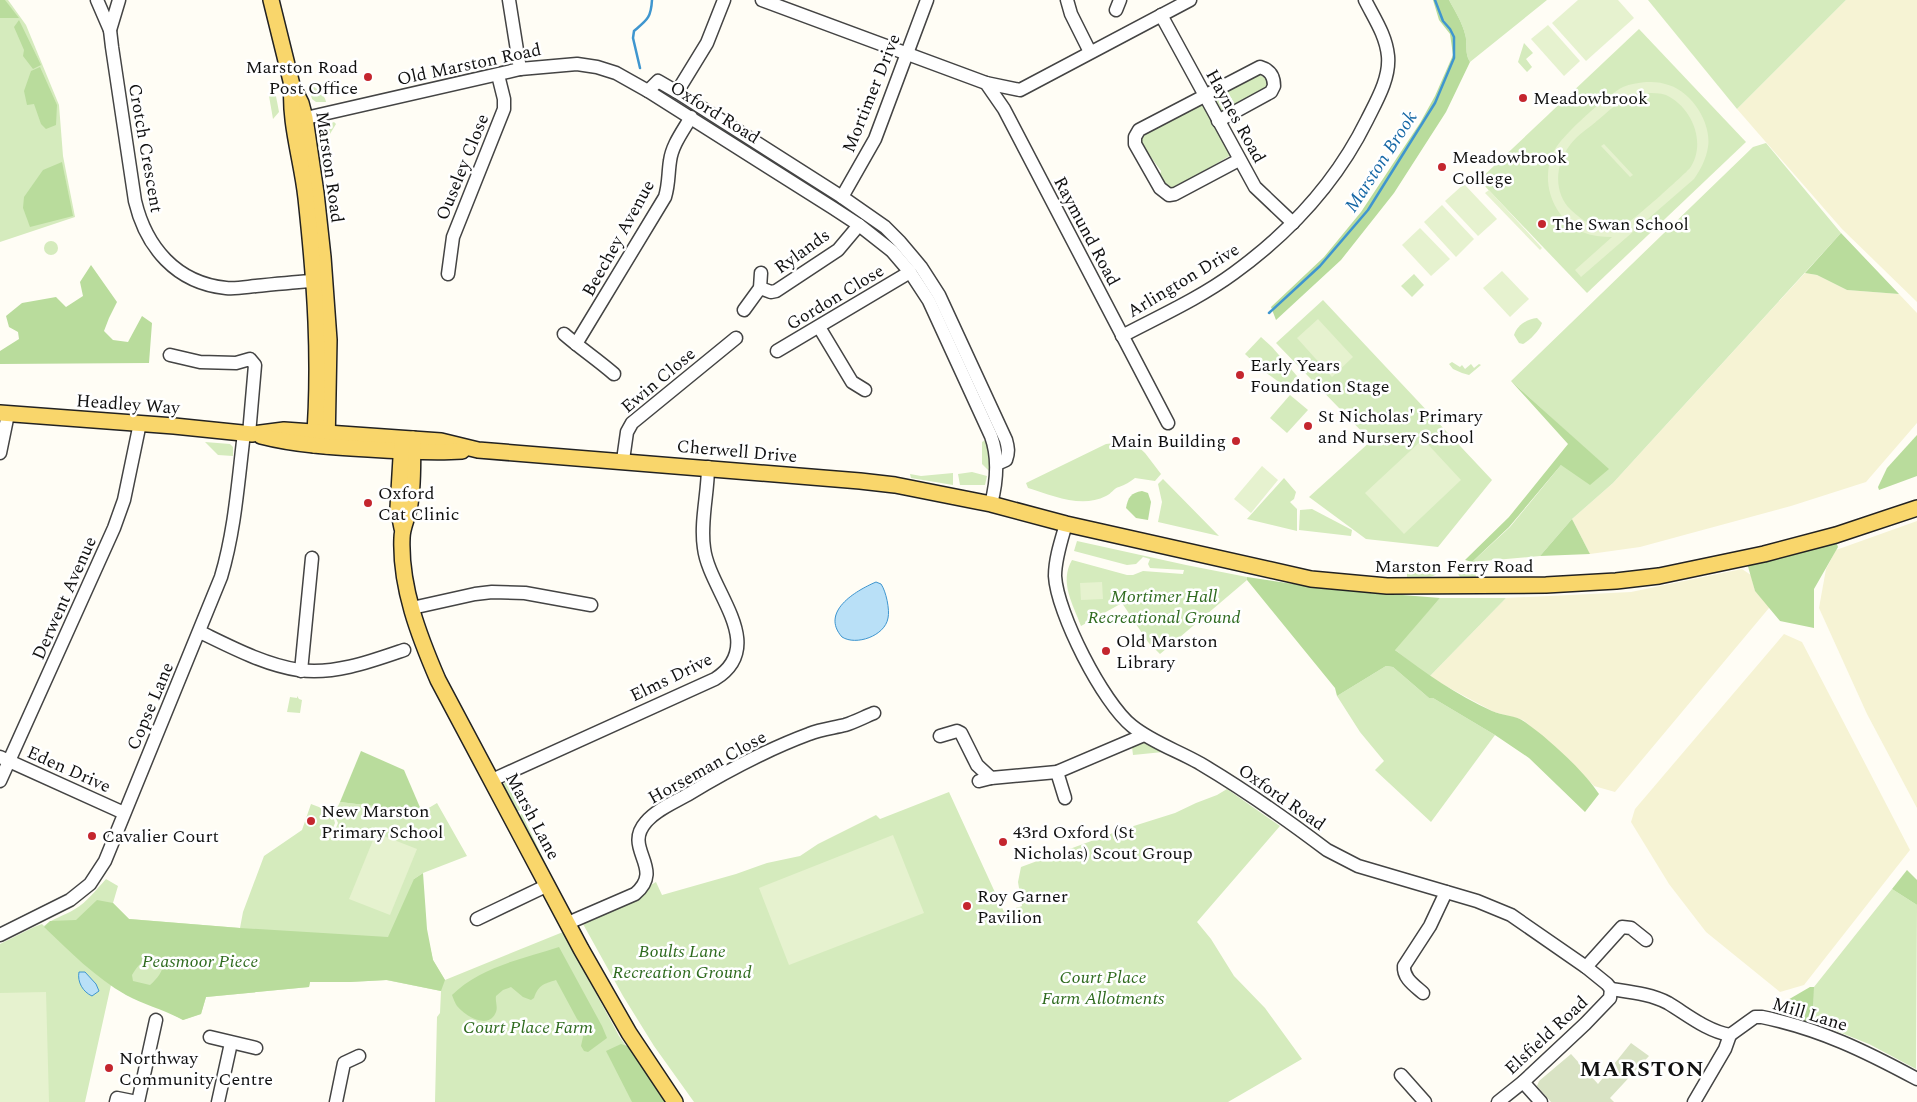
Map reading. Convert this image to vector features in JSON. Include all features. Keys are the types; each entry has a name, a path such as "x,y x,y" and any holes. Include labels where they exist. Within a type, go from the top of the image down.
{"main road":[{"name":"Marston Road","path":"271,0 292,85 290,106 299,119 305,189 318,257 323,344 318,406 323,441"},
{"name":"Marston Road","path":"318,257 314,281 323,344"},
{"name":"Headley Way","path":"4,413 140,423 249,434 284,430 323,441"},
{"name":"Cherwell Drive","path":"323,441 407,445 441,441 478,450"},
{"name":"Cherwell Drive","path":"407,445 433,452 478,450 623,460 886,484 991,504"},
{"name":"Marsh Lane","path":"407,445 405,484 398,508 403,532 402,554 412,608 420,635 438,680 628,1033 674,1102"},
{"name":"Marston Ferry Road","path":"991,504 1066,524 1312,579 1387,586 1546,585 1650,577 1738,561 1836,535 1917,508"}],"street":[{"path":"97,0 110,30"},
{"name":"Crotch Crescent","path":"119,0 110,30 135,201 139,218 156,250 180,273 205,283 225,288 314,281"},
{"path":"509,0 520,69"},
{"path":"676,92 707,43 724,0"},
{"path":"762,0 908,52 986,83 1020,90"},
{"name":"Mortimer Drive","path":"842,197 875,139 927,0"},
{"path":"1067,0 1071,14 1090,52"},
{"path":"1004,109 1008,100 1020,90 1161,15 1172,4 1190,0"},
{"name":"Arlington Drive","path":"1122,336 1186,303 1233,274 1265,249 1293,223 1322,191 1360,135 1385,79 1388,58 1386,43 1365,0"},
{"name":"Haynes Road","path":"1161,15 1255,187 1293,223"},
{"name":"Old Marston Road","path":"299,119 520,69 568,64 588,65 616,73 648,91"},
{"path":"1218,121 1271,92 1274,86 1271,73 1260,67 1139,130 1135,137 1135,144 1160,188 1169,195 1175,194 1239,160"},
{"name":"Ouseley Close","path":"448,274 453,236 504,109 504,99 498,74"},
{"name":"Oxford Road","path":"991,504 997,464 994,444 936,314 910,272 892,251 859,225 648,91 658,81 842,197 885,227 900,242 921,267 939,295 1002,433 1008,452 1006,460 997,464"},
{"name":"Raymund Road","path":"986,83 1004,109 1168,423"},
{"name":"Beechey Avenue","path":"576,344 664,197 668,185 673,149 691,117"},
{"name":"Rylands","path":"760,288 772,292 776,291 838,250 859,225"},
{"path":"892,251 900,242"},
{"name":"Gordon Close","path":"777,351 910,272"},
{"name":"Rylands","path":"744,310 760,288 761,273"},
{"path":"819,326 852,382 865,390"},
{"path":"564,334 594,356 614,374"},
{"name":"Ewin Close","path":"623,460 627,432 632,423 736,338"},
{"name":"Copse Lane","path":"0,935 70,900 85,889 105,861 221,577 231,537 249,434 255,365 250,359 236,363 200,362 170,355"},
{"path":"0,452 4,413"},
{"name":"Derwent Avenue","path":"0,781 5,759 120,514 140,423"},
{"name":"Elms Drive","path":"492,780 715,679 733,663 737,652 738,635 704,550 703,539 708,467"},
{"name":"Oxford Road","path":"1066,524 1055,575 1063,610 1069,626 1102,691 1120,716 1144,735 1196,761 1232,782 1342,859 1365,868 1477,901 1511,915 1586,968 1611,989"},
{"path":"301,671 312,558"},
{"path":"412,608 492,592 525,593 590,605"},
{"path":"200,632 260,659 301,671 340,669 404,650"},
{"name":"Horseman Close","path":"568,923 635,894 640,890 648,870 639,849 639,835 646,822 659,812 736,768 796,738 845,725 874,714"},
{"path":"940,736 957,731 961,733 984,780 1057,772 1144,735"},
{"name":"Eden Drive","path":"5,759 124,813"},
{"path":"1057,772 1065,798"},
{"path":"477,919 548,885"},
{"path":"1423,993 1407,978 1403,972 1404,966 1430,926 1446,892"},
{"path":"1586,968 1622,927 1631,928 1646,940"},
{"path":"1611,989 1639,994 1666,1002 1716,1033 1730,1036 1694,1102"},
{"name":"Elsfield Road","path":"1498,1102 1523,1082 1610,998 1611,989"},
{"name":"Mill Lane","path":"1730,1036 1755,1018 1762,1016 1834,1037 1917,1079"},
{"path":"116,1102 117,1098 137,1102 156,1020"},
{"path":"210,1037 256,1048"},
{"path":"218,1102 231,1043"},
{"path":"336,1102 344,1063 359,1056"},
{"path":"1401,1075 1425,1102"},
{"path":"1523,1082 1541,1102"}],"shaded area":[{"path":"1846,0 1917,0 1917,302 1842,229 1737,109"},
{"path":"1805,273 1817,275 1847,290 1899,294 1917,313 1917,423 1866,482 1791,506 1640,547 1590,554 1572,519 1613,483"},
{"path":"1917,521 1917,808 1867,714 1819,608 1826,569 1836,550"},
{"path":"1742,569 1751,575 1755,591 1769,605 1769,608 1615,792 1594,786 1566,757 1523,720 1494,712 1429,677 1506,598 1631,592"},
{"path":"1784,634 1802,642 1910,850 1804,985 1780,992 1706,932 1669,884 1631,822 1635,809"}],"green space":[{"path":"0,0 8,0 26,25 59,105 63,156 75,217 0,242"},
{"path":"0,0 5,0 19,18 0,18"},
{"path":"1433,0 1449,0 1464,30 1467,55 1470,62 1446,112 1394,193 1341,260 1276,320 1271,307 1324,257 1361,212 1420,123 1435,96 1453,55 1450,34 1439,20"},
{"path":"1449,0 1547,0 1470,62 1467,55 1464,30"},
{"path":"1578,0 1618,0 1634,18 1586,61 1552,23"},
{"path":"1648,0 1846,0 1737,109"},
{"path":"19,20 41,65 33,69 23,56 24,50 14,27"},
{"path":"1548,25 1580,61 1564,76 1531,39"},
{"path":"1639,29 1746,142 1587,293 1479,180"},
{"path":"1524,43 1533,53 1526,59 1532,67 1527,72 1518,62"},
{"path":"40,67 57,105 56,125 46,129 41,124 34,104 27,105 24,91 31,71"},
{"path":"1258,74 1267,79 1267,88 1222,112 1219,111 1213,100 1214,97"},
{"path":"1643,82 1660,83 1674,87 1691,100 1703,117 1706,127 1708,147 1706,156 1694,179 1581,277 1575,270 1612,237 1582,232 1563,218 1556,208 1549,186 1548,174 1550,163 1554,151 1566,135 1596,107 1623,87","holes":["1649,93 1666,95 1683,108 1690,117 1697,137 1695,158 1686,172 1630,221 1608,226 1596,226 1588,223 1571,210 1561,195 1558,178 1561,161 1576,138 1613,107 1633,95"]},
{"path":"308,84 324,96 326,102 316,102 312,99"},
{"path":"275,91 279,112 273,119 269,96"},
{"path":"1201,101 1231,155 1170,191 1165,190 1160,175 1161,171 1145,149 1141,136"},
{"path":"711,120 825,191 822,196 709,124"},
{"path":"334,122 336,124 319,152 317,133 321,128"},
{"path":"1766,143 1841,233 1613,483 1572,519 1540,556 1472,562 1510,527 1561,465 1608,469 1511,381 1753,147"},
{"path":"1604,144 1633,175 1630,177 1601,146"},
{"path":"62,162 73,216 30,227 23,208 24,197 43,170"},
{"path":"1464,184 1497,219 1478,236 1445,201"},
{"path":"1489,190 1542,248 1540,250 1485,193"},
{"path":"1442,205 1474,239 1456,257 1424,222"},
{"path":"1420,228 1450,259 1431,276 1402,245"},
{"path":"1841,233 1899,294 1847,290 1817,275 1805,273"},
{"path":"48,241 54,241 58,248 54,255 48,255 44,251 44,245"},
{"path":"91,265 117,302 104,331 113,340 128,342 142,316 152,323 149,363 0,364 0,351 19,339 18,332 9,327 6,316 22,303 56,297 66,307 83,296 80,282"},
{"path":"1502,271 1529,299 1510,317 1483,288"},
{"path":"1414,274 1424,285 1412,297 1401,286"},
{"path":"1323,300 1492,480 1438,547 1366,539 1309,497 1371,441 1276,343"},
{"path":"1537,318 1542,323 1539,329 1525,343 1519,343 1514,335 1517,328 1526,321"},
{"path":"1318,319 1353,357 1332,377 1297,338"},
{"path":"1261,337 1297,376 1287,388 1261,369 1245,354"},
{"path":"1452,362 1460,367 1462,365 1465,369 1471,364 1474,368 1479,364 1481,365 1469,375 1453,369 1449,364"},
{"path":"1511,381 1609,469 1590,485 1561,465 1509,527 1472,562 1465,560 1509,517 1568,444"},
{"path":"1290,395 1308,410 1287,433 1270,418"},
{"path":"1917,435 1917,476 1879,490 1878,487 1887,468"},
{"path":"987,439 991,464 989,471 982,464 982,442"},
{"path":"1423,439 1461,480 1404,534 1365,493"},
{"path":"1132,441 1145,453 1161,474 1155,481 1135,478 1106,496 1087,501 1057,497 1028,488 1026,483 1106,444"},
{"path":"205,442 230,444 233,447 233,456 218,455"},
{"path":"1262,466 1278,480 1251,513 1234,499"},
{"path":"972,472 987,476 985,485 960,485 958,474"},
{"path":"953,473 953,485 911,478 910,474 921,476"},
{"path":"1284,478 1296,492 1294,499 1290,502 1297,509 1297,531 1247,519"},
{"path":"1163,479 1219,536 1158,522 1162,502 1158,484"},
{"path":"1142,491 1148,493 1151,502 1148,520 1136,518 1126,508 1131,496"},
{"path":"1312,509 1352,530 1351,536 1299,530 1300,510"},
{"path":"1572,519 1590,554 1540,556"},
{"name":"Mortimer Hall Recreational Ground","path":"1077,541 1247,577 1247,580 1160,654 1148,642 1122,603 1081,626 1067,585 1068,568 1072,560 1127,575 1143,571 1183,574 1184,570 1150,568 1148,564 1150,559 1143,557 1136,564 1127,565 1074,551"},
{"path":"1836,541 1838,547 1814,589 1814,628 1780,621 1755,591 1747,563"},
{"path":"1455,568 1475,570 1476,577 1474,580 1460,577"},
{"path":"1441,569 1430,577 1407,577 1407,572"},
{"path":"1247,577 1328,589 1440,598 1395,650 1466,698 1496,713 1525,722 1565,755 1599,794 1585,812 1529,758 1495,735 1433,698 1429,698 1393,667 1386,666 1337,696 1335,688 1247,580"},
{"path":"1102,582 1103,599 1081,600 1080,583"},
{"path":"1440,598 1506,598 1429,677 1394,649"},
{"path":"1386,666 1393,667 1429,698 1433,698 1495,735 1431,822 1375,770 1384,761 1360,732 1337,696"},
{"path":"297,696 302,700 300,713 287,712 290,697 297,698"},
{"path":"1145,742 1163,752 1133,755 1132,747"},
{"path":"361,751 404,770 422,812 340,802"},
{"path":"507,780 521,810 515,812 502,786"},
{"path":"1227,789 1280,826 1197,922 1211,939 1234,976 1265,1008 1302,1059 1228,1102 694,1102 654,1046 623,996 583,924 656,882 662,895 767,863 800,856 818,844 876,815 880,819 949,792 1004,912 1022,906 1018,882 1021,867 1121,830 1175,813"},
{"name":"Court Place Farm","path":"340,802 422,812 437,803 467,856 423,873 414,879 433,960 445,980 563,932 619,1036 666,1102 435,1102 437,1017 440,1013 441,991 386,980 310,982 309,987 206,997 201,1014 183,1020 127,995 111,985 85,1102 0,1102 0,944 34,927 42,924 44,926 75,909 106,879 118,886 113,903 129,919 240,928 243,912 264,856 302,830 311,804 332,812 335,823 330,835 326,833 325,836 332,838 338,823 334,814"},
{"path":"522,814 563,900 517,816"},
{"path":"376,833 417,849 390,915 349,899"},
{"path":"893,835 924,913 789,965 759,888"},
{"path":"1907,870 1917,880 1917,905 1892,889"},
{"name":"Peasmoor Piece","path":"423,873 427,929 433,960 445,980 441,991 387,980 310,982 309,987 206,997 201,1014 183,1020 133,999 104,981 44,927 50,921 76,920 97,900 113,903 129,919 388,937 414,879","holes":["154,955 163,959 160,973 150,985 133,981 132,975 144,961"]},
{"path":"1892,889 1917,905 1916,1069 1869,1044 1814,1022 1814,987"},
{"path":"559,947 607,1038 588,1052 584,1051 581,1046 585,1028 577,1019 556,980 542,985 531,1000 523,997 511,987 503,990 496,996 496,1012 488,1020 477,1020 466,1014 456,1005 452,995 475,977 516,960"},
{"path":"1810,987 1814,987 1813,1030 1777,1020 1786,1001"},
{"path":"46,992 49,1102 0,1102 0,993"},
{"path":"1631,1043 1649,1056 1610,1098 1614,1102 1551,1102 1537,1086 1539,1081 1571,1054 1598,1084"},
{"path":"621,1044 630,1047 667,1102 632,1102 606,1051"}],"water":[{"path":"876,582 881,584 887,601 888,618 886,624 882,630 869,638 848,640 842,637 836,628 835,619 838,611 850,597"},
{"path":"79,972 85,972 96,984 99,991 92,996 86,992 81,986"}],"waterway":[{"path":"640,68 633,38 634,31 648,18 652,0"},
{"name":"Marston Brook","path":"1269,313 1320,266 1368,210 1435,103 1454,58 1454,37 1443,21 1435,0"}],"place":[{"name":"Marston Road Post Office","path":"368,77"},
{"name":"Meadowbrook","path":"1523,98"},
{"name":"Meadowbrook College","path":"1442,167"},
{"name":"The Swan School","path":"1542,224"},
{"name":"Early Years Foundation Stage","path":"1240,375"},
{"name":"St Nicholas' Primary and Nursery School","path":"1308,426"},
{"name":"Main Building","path":"1236,441"},
{"name":"Oxford Cat Clinic","path":"368,503"},
{"name":"Old Marston Library","path":"1106,651"},
{"name":"New Marston Primary School","path":"311,821"},
{"name":"Cavalier Court","path":"92,836"},
{"name":"43rd Oxford (St Nicholas) Scout Group","path":"1003,842"},
{"name":"Roy Garner Pavilion","path":"967,906"},
{"name":"Northway Community Centre","path":"109,1068"}],"district":[{"name":"MARSTON","path":"1642,1068"}],"park label":[{"name":"Boults Lane Recreation Ground","path":"682,961"},
{"name":"Court Place Farm Allotments","path":"1103,988"}]}
